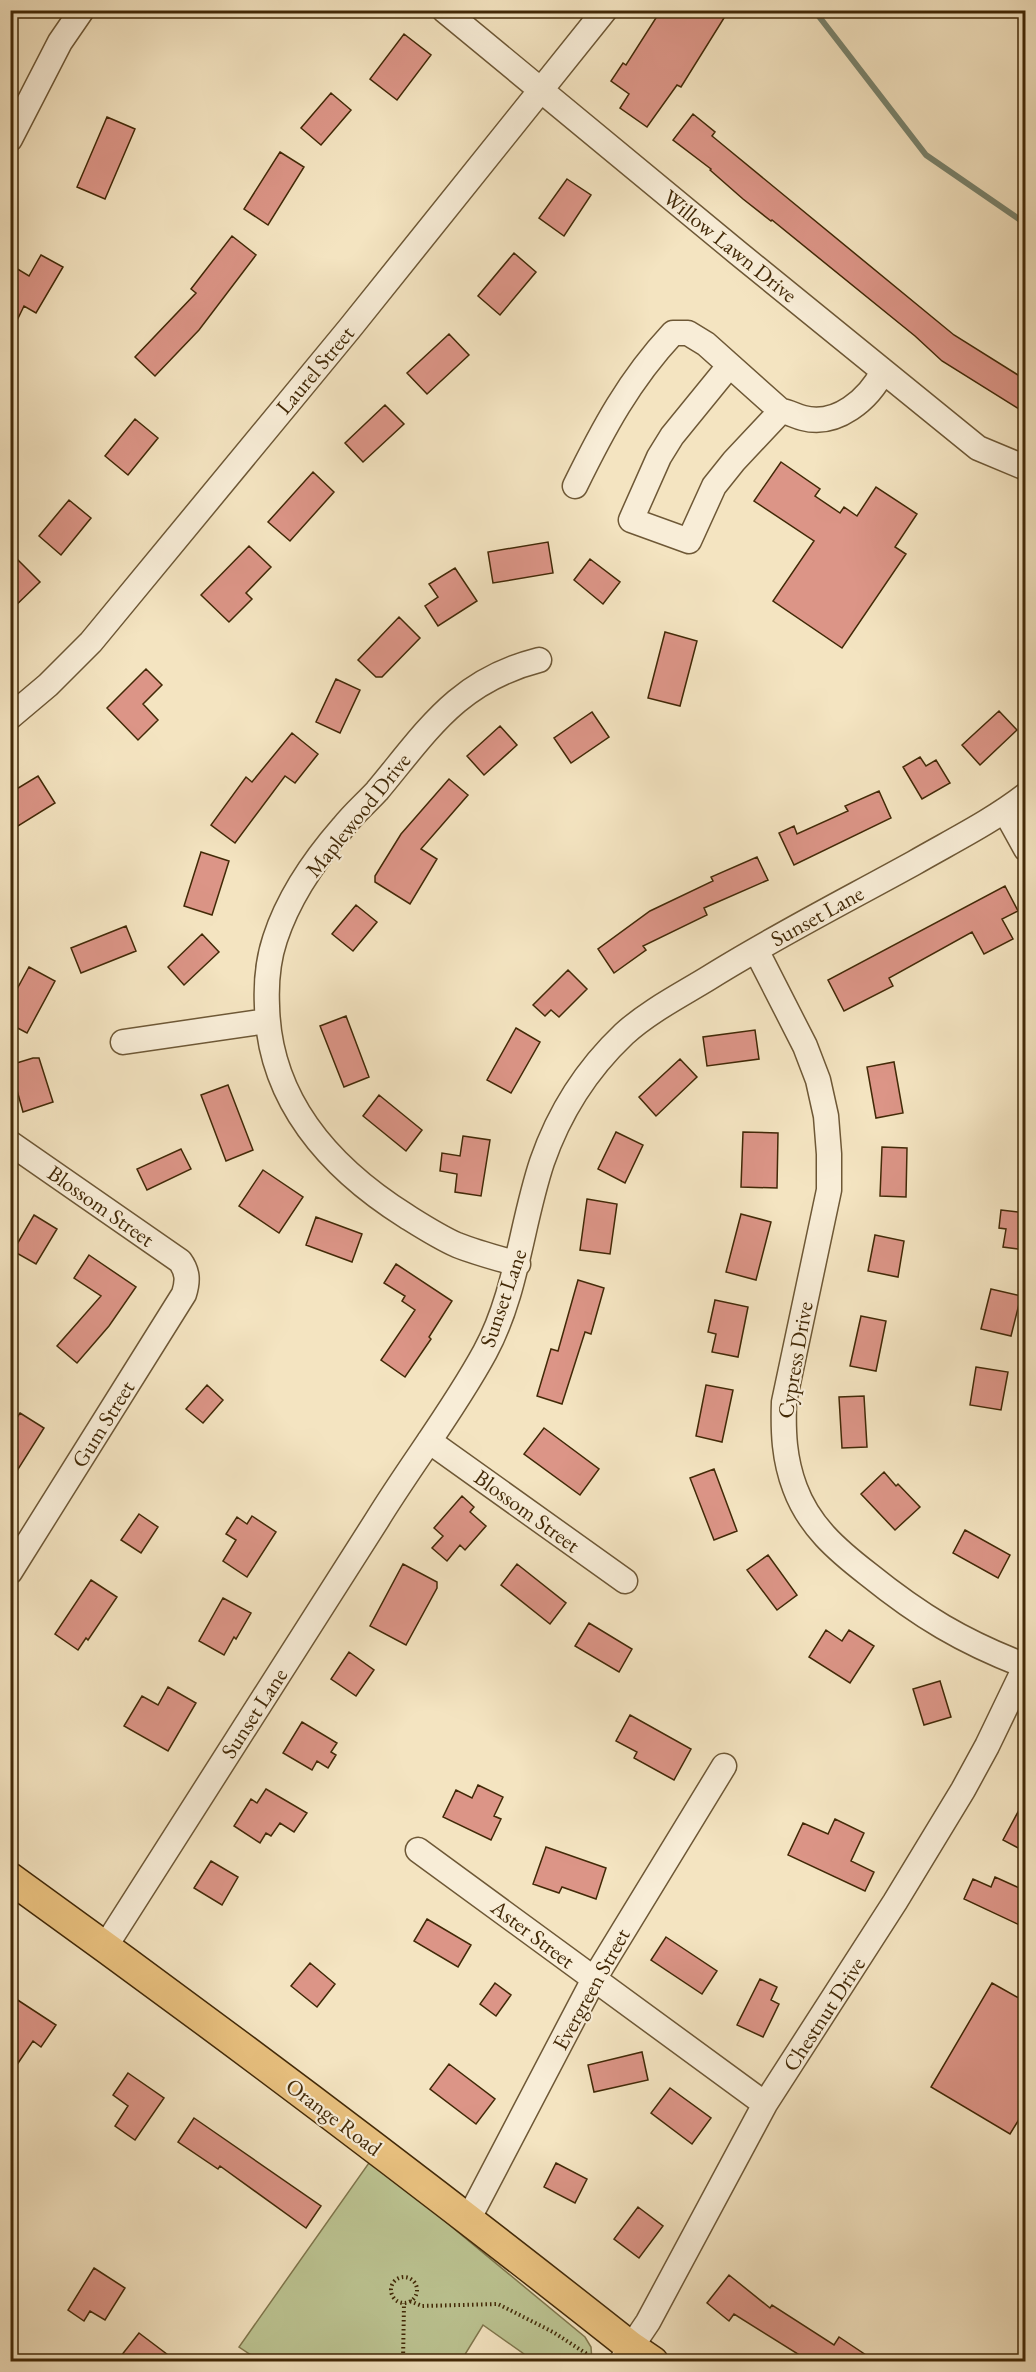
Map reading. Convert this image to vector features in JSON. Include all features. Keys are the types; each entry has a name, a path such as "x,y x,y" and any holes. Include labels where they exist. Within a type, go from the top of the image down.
{"main road":[{"name":"Orange Road","path":"10,1878 469,2218 635,2357"}],"street":[{"path":"10,139 60,42 82,10"},
{"name":"Willow Lawn Drive","path":"444,10 978,448 1026,468"},
{"name":"Laurel Street","path":"10,717 48,685 91,642 542,91 605,10"},
{"path":"575,486 605,423 648,360 673,333 688,333 706,344 781,411 794,413 803,418 821,419 836,416 853,407 868,394 883,371"},
{"path":"729,366 672,436 659,457 631,520 689,542 714,486 781,411"},
{"name":"Maplewood Drive","path":"518,1264 454,1244 379,1199 351,1177 322,1146 287,1093 273,1060 267,1021 266,993 275,939 288,909 313,866 343,826 372,797 445,709 469,690 494,675 539,660"},
{"name":"Sunset Lane","path":"105,1947 486,1350 499,1322 518,1264 541,1164 571,1097 594,1066 624,1034 646,1016 756,950 1005,811 1026,795"},
{"path":"1005,811 1026,849"},
{"name":"Cypress Drive","path":"756,950 805,1046 820,1089 826,1116 830,1154 828,1190 784,1402 783,1436 787,1463 795,1489 820,1533 843,1556 902,1602 940,1628 982,1649 1025,1666"},
{"path":"123,1042 267,1021"},
{"name":"Blossom Street","path":"10,1143 180,1261 187,1273"},
{"name":"Gum Street","path":"10,1572 184,1294 188,1283 187,1273"},
{"name":"Blossom Street","path":"429,1441 625,1581"},
{"name":"Chestnut Drive","path":"635,2357 648,2322 765,2104 895,1902 963,1790 1025,1666"},
{"name":"Evergreen Street","path":"469,2218 594,1979 724,1766"},
{"name":"Aster Street","path":"418,1850 765,2104"}],"path":[{"path":"401,2277 409,2278 416,2285 416,2294 410,2301 403,2303 394,2299 390,2290 393,2282 401,2277"},
{"path":"403,2296 403,2361"},
{"path":"410,2301 420,2306 498,2304 553,2332 587,2354"}],"green space":[{"path":"371,2160 585,2337 591,2347 592,2362 534,2361 483,2325 461,2361 260,2361 239,2347"}],"building":[{"path":"661,10 729,10 681,87 677,85 647,127 620,108 629,94 611,81 623,63 626,65"},
{"path":"404,34 431,55 397,100 370,79"},
{"path":"331,93 351,110 321,145 301,128"},
{"path":"693,114 715,132 712,136 954,335 1026,380 1026,398 1019,409 942,361 915,336 673,140"},
{"path":"107,117 135,129 105,199 77,187"},
{"path":"280,152 304,167 268,225 244,209"},
{"path":"567,179 591,195 564,236 539,218"},
{"path":"232,236 256,255 199,330 155,376 135,357 196,293 191,289"},
{"path":"514,253 536,272 500,315 478,296"},
{"path":"41,255 63,267 36,313 24,306 10,335 10,279 16,268 29,276"},
{"path":"449,334 469,355 427,394 407,373"},
{"path":"385,405 404,424 363,462 345,443"},
{"path":"135,419 158,438 128,475 105,456"},
{"path":"781,462 820,489 815,496 840,513 844,507 857,516 876,487 917,514 895,547 906,554 842,648 773,601 814,541 754,501"},
{"path":"313,472 334,492 290,541 268,522"},
{"path":"69,500 91,518 61,555 39,536"},
{"path":"548,542 553,573 493,583 488,552"},
{"path":"249,546 271,567 246,593 252,599 229,622 201,595"},
{"path":"590,559 620,582 603,604 574,580"},
{"path":"18,560 40,582 10,611 10,567"},
{"path":"455,568 477,601 438,626 425,606 438,597 429,584"},
{"path":"399,617 420,638 382,677 376,677 358,660"},
{"path":"665,632 697,641 680,706 648,698"},
{"path":"146,669 162,685 143,704 158,720 138,740 107,708"},
{"path":"336,679 360,690 340,733 316,722"},
{"path":"999,711 1017,730 980,765 962,745"},
{"path":"592,712 609,737 571,763 554,738"},
{"path":"500,726 517,745 484,775 467,756"},
{"path":"292,733 318,754 295,783 285,776 235,843 211,825 246,777 252,782"},
{"path":"920,757 926,766 936,760 950,783 922,799 903,767"},
{"path":"38,776 55,803 10,831 10,793"},
{"path":"449,779 468,795 421,849 437,859 410,904 375,882 375,876 401,834"},
{"path":"879,791 891,818 794,865 779,833 794,826 797,834 848,811 845,806"},
{"path":"201,852 229,861 212,915 184,906"},
{"path":"757,857 768,880 704,908 707,915 643,946 646,950 614,973 598,949 650,911 713,881 711,877"},
{"path":"1005,886 1018,911 1002,919 1013,939 984,954 972,932 889,978 893,986 844,1011 828,980"},
{"path":"356,905 377,922 353,951 332,934"},
{"path":"126,926 136,951 81,973 71,948"},
{"path":"202,934 219,952 184,985 168,967"},
{"path":"29,967 55,981 27,1033 10,1024 10,1002"},
{"path":"568,970 587,989 559,1017 551,1010 545,1016 533,1005"},
{"path":"346,1016 369,1077 344,1087 320,1026"},
{"path":"516,1028 540,1042 511,1093 487,1080"},
{"path":"755,1030 759,1059 707,1066 703,1037"},
{"path":"39,1058 53,1102 23,1112 10,1065"},
{"path":"680,1059 697,1077 656,1116 639,1097"},
{"path":"894,1062 903,1113 876,1118 867,1067"},
{"path":"228,1085 253,1150 226,1161 201,1095"},
{"path":"379,1095 422,1130 406,1151 363,1116"},
{"path":"616,1132 643,1145 625,1183 598,1169"},
{"path":"743,1132 778,1133 777,1188 741,1187"},
{"path":"463,1136 490,1140 481,1196 455,1192 457,1174 440,1171 442,1153 460,1156"},
{"path":"882,1147 907,1148 906,1197 880,1196"},
{"path":"181,1149 191,1169 147,1190 137,1169"},
{"path":"263,1170 303,1197 279,1233 239,1206"},
{"path":"587,1199 617,1204 610,1254 580,1250"},
{"path":"1001,1210 1026,1213 1026,1250 1003,1247 1006,1229 999,1228"},
{"path":"741,1214 771,1222 756,1280 726,1272"},
{"path":"34,1215 57,1229 36,1264 13,1251"},
{"path":"316,1217 362,1234 352,1262 306,1245"},
{"path":"875,1235 904,1241 898,1277 868,1271"},
{"path":"89,1255 136,1287 109,1326 77,1363 57,1346 101,1296 74,1278"},
{"path":"396,1264 452,1301 429,1337 431,1339 405,1377 381,1360 415,1310 402,1301 405,1296 384,1283"},
{"path":"578,1280 604,1288 591,1334 585,1332 562,1404 537,1396 551,1349 558,1351"},
{"path":"991,1289 1021,1296 1011,1336 981,1329"},
{"path":"715,1300 748,1307 738,1357 712,1352 716,1334 708,1332"},
{"path":"861,1316 886,1321 876,1371 850,1366"},
{"path":"976,1367 1008,1372 1001,1410 970,1405"},
{"path":"207,1385 223,1400 203,1423 186,1409"},
{"path":"706,1385 733,1390 722,1442 696,1436"},
{"path":"864,1396 867,1447 842,1448 839,1397"},
{"path":"20,1413 44,1428 10,1482 10,1428"},
{"path":"544,1428 599,1469 580,1495 524,1454"},
{"path":"714,1469 737,1531 714,1540 690,1478"},
{"path":"884,1472 920,1507 895,1530 861,1494"},
{"path":"462,1496 474,1507 470,1512 486,1526 465,1550 460,1545 447,1561 432,1548 443,1536 434,1528"},
{"path":"139,1514 158,1527 141,1553 121,1540"},
{"path":"252,1516 276,1532 247,1577 223,1561 236,1540 226,1534 237,1517 247,1524"},
{"path":"965,1530 1010,1555 998,1578 953,1553"},
{"path":"768,1555 797,1595 777,1610 747,1570"},
{"path":"403,1564 437,1582 437,1588 406,1645 370,1626"},
{"path":"517,1564 566,1603 550,1624 501,1585"},
{"path":"91,1580 117,1597 88,1640 86,1638 78,1650 55,1634"},
{"path":"223,1598 251,1613 224,1655 199,1641"},
{"path":"589,1623 632,1649 619,1672 575,1646"},
{"path":"826,1630 842,1641 849,1630 874,1646 850,1683 809,1657"},
{"path":"349,1652 374,1670 356,1696 331,1679"},
{"path":"940,1681 951,1717 924,1725 913,1689"},
{"path":"168,1687 196,1703 168,1751 124,1726 142,1696 158,1705"},
{"path":"630,1715 691,1749 674,1780 634,1758 637,1752 616,1741"},
{"path":"302,1722 337,1743 331,1752 336,1755 328,1768 317,1761 312,1770 283,1753"},
{"path":"478,1785 503,1797 494,1816 501,1819 491,1840 443,1817 456,1790 472,1798"},
{"path":"266,1789 307,1813 294,1832 280,1823 271,1836 266,1833 260,1843 234,1826 251,1799 257,1803"},
{"path":"1026,1797 1026,1852 1003,1840"},
{"path":"835,1819 864,1833 851,1861 874,1872 865,1891 788,1855 803,1823 828,1834"},
{"path":"546,1847 606,1868 596,1899 562,1887 559,1893 533,1884"},
{"path":"211,1861 238,1877 222,1905 194,1888"},
{"path":"995,1877 1026,1891 1026,1928 964,1899 973,1879 991,1887"},
{"path":"427,1919 471,1945 458,1967 414,1941"},
{"path":"666,1937 717,1971 702,1994 651,1960"},
{"path":"310,1963 335,1984 317,2007 291,1986"},
{"path":"760,1979 777,1987 771,2000 779,2004 763,2037 737,2025"},
{"path":"495,1983 511,1995 496,2016 480,2004"},
{"path":"992,1983 1026,2002 1026,2108 1010,2134 931,2087"},
{"path":"10,1995 56,2025 41,2047 33,2041 10,2075"},
{"path":"642,2052 648,2080 594,2092 588,2065"},
{"path":"449,2064 495,2099 476,2124 430,2089"},
{"path":"128,2073 164,2098 135,2140 115,2126 128,2106 113,2095"},
{"path":"670,2088 711,2118 692,2144 651,2113"},
{"path":"194,2118 321,2206 306,2228 220,2166 218,2169 178,2142"},
{"path":"556,2163 587,2179 575,2203 544,2187"},
{"path":"638,2207 663,2226 639,2258 614,2239"},
{"path":"94,2268 125,2288 105,2320 90,2311 84,2321 68,2310"},
{"path":"729,2275 770,2308 772,2305 834,2345 839,2337 875,2361 809,2361 734,2314 729,2321 707,2303"},
{"path":"139,2333 176,2361 117,2361"}],"waterway":[{"path":"814,10 926,155 1026,224"}]}
